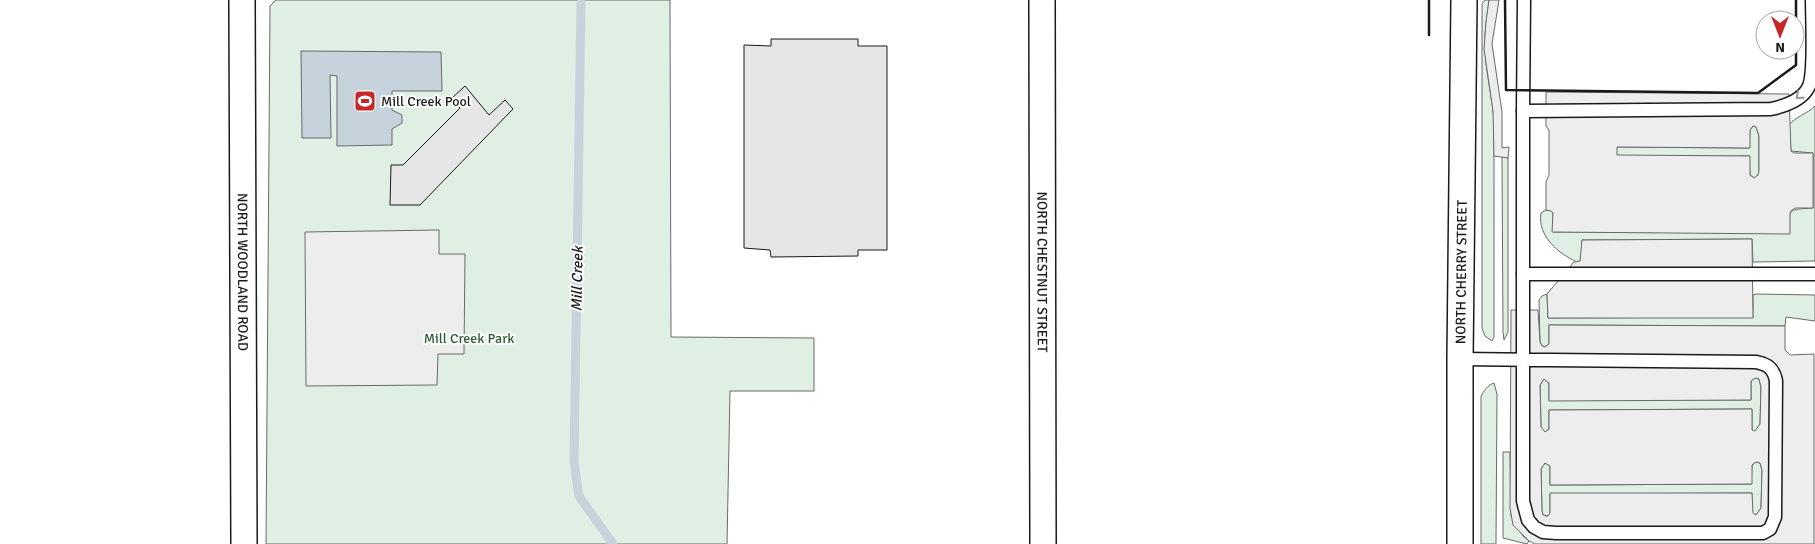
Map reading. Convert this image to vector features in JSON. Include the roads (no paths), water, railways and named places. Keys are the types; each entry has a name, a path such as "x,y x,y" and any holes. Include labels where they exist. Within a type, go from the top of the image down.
{"street":[{"name":"NORTH WOODLAND ROAD","path":"242,0 244,544"},
{"name":"NORTH CHESTNUT STREET","path":"1042,0 1043,544"},
{"name":"NORTH CHERRY STREET","path":"1460,544 1464,0"}],"lane":[{"path":"1460,359 1524,360 1756,362 1764,363 1775,373 1776,381 1775,518 1770,529 1763,532 1556,533 1543,532 1534,527 1528,520 1523,502 1524,360 1523,110 1524,0"},
{"path":"1523,110 1771,109 1780,107 1798,99 1809,87 1812,70 1812,0"},
{"path":"1523,274 1815,274"}],"waterway":[{"name":"Mill Creek","path":"581,3 574,462 579,496 613,544"}],"place":[{"name":"Mill Creek Pool","path":"365,101"}],"park label":[{"name":"Mill Creek Park","path":"469,338"}]}
